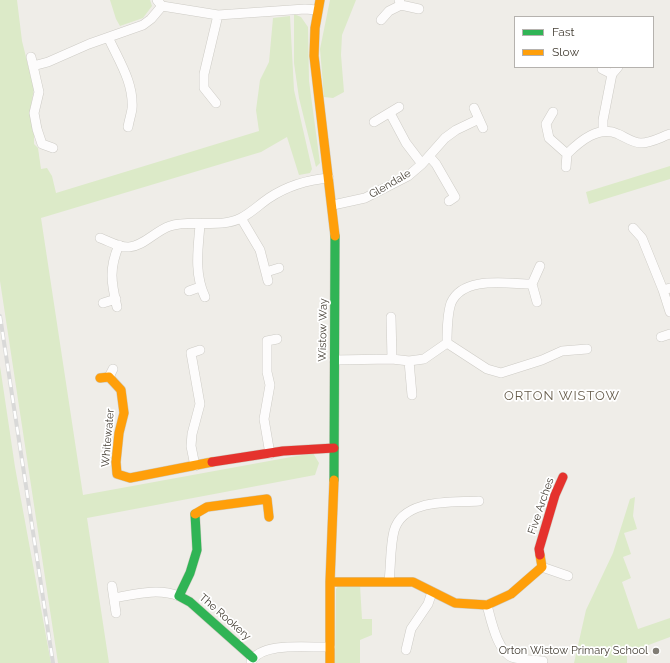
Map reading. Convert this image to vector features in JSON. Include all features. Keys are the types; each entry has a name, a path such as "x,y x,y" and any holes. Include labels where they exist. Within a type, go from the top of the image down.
{"street":[{"name":"Wistow Way","path":"320,0 317,10 314,44 315,71 336,238 334,511 330,582 330,663"},
{"path":"381,20 400,2 419,9"},
{"path":"53,148 42,144 36,129 34,113 39,92 32,61 48,62 89,44 143,25 151,19 159,3 218,15 305,9 317,10"},
{"path":"216,103 204,88 204,74 218,15"},
{"path":"109,38 125,70 129,86 132,108 128,127"},
{"path":"602,69 615,70 603,120 603,131"},
{"path":"374,122 399,107"},
{"name":"Glendale","path":"333,205 365,198 408,176 422,164 445,138 456,130 481,124 474,108"},
{"path":"552,112 546,124 549,138 567,154"},
{"name":"Glendale","path":"390,113 406,142 422,164"},
{"path":"566,167 567,154 577,144 603,131 614,132 639,143 648,142 670,134"},
{"path":"429,156 436,164 455,198 449,201"},
{"path":"100,238 129,247 140,244 169,226 186,223 200,225 221,223 241,218 270,197 303,181 329,178"},
{"path":"241,218 260,250 267,276 279,268"},
{"path":"200,225 197,261 200,287 205,297"},
{"path":"634,228 642,238 667,289 670,312"},
{"path":"642,238 650,232"},
{"path":"103,303 117,303 112,277 113,260 119,245"},
{"path":"537,302 532,284 540,266"},
{"path":"447,343 447,327 452,302 462,290 480,282 532,284"},
{"path":"189,291 200,287"},
{"path":"391,317 392,359"},
{"path":"270,454 264,419 270,384 263,342 277,339"},
{"path":"334,360 392,359 409,361 424,359 447,343"},
{"path":"447,343 487,369 501,373 542,360 562,351 587,350"},
{"path":"191,353 200,404 192,434 191,446 195,466"},
{"path":"409,361 412,395"},
{"name":"Whitewater","path":"108,375 121,390 124,413 119,433 116,462 117,474 130,478 270,454 305,449 334,448"},
{"name":"Five Arches","path":"542,567 539,548 555,495 563,477"},
{"path":"180,596 190,573 197,550 195,514 207,507 267,499 269,517"},
{"path":"389,581 394,531 402,517 410,510 428,506 479,501"},
{"path":"330,582 413,582 454,603 487,605 511,594 542,567 568,576"},
{"path":"112,586 116,613"},
{"name":"The Rookery","path":"114,598 154,591 170,592 180,596 190,602 251,660 266,650 286,646 330,647"},
{"path":"406,650 411,629 428,604 432,592"},
{"path":"487,605 498,641 504,650 513,658 543,661"}],"green space":[{"path":"0,0 17,0 22,41 34,89 30,111 34,134 34,144 38,148 41,169 47,168 52,176 56,193 259,131 256,110 260,80 269,62 273,18 290,16 294,90 312,169 310,173 299,175 287,137 261,152 41,218 83,495 313,453 319,463 315,475 87,518 109,663 58,663 0,281"},
{"path":"110,0 150,0 152,6 143,18 120,26 116,19"},
{"path":"330,0 356,0 342,35 341,55 344,92 333,98 324,97 320,49"},
{"path":"294,14 301,17 308,27 309,81 320,163 316,167 299,98 294,63"},
{"path":"670,166 670,179 589,204 586,192"},
{"path":"0,366 15,467 51,663 0,663"},
{"path":"635,497 633,516 637,529 624,533 631,554 623,557 631,578 622,582 638,629 670,618 670,637 627,653 627,663 574,663 586,610 613,553 630,499"},
{"path":"339,585 360,585 362,619 372,619 372,635 360,640 360,663 335,663 336,589"}],"railway":[{"path":"0,316 53,663"}],"traffic: fast":[{"path":"334,480 335,236"},
{"path":"195,514 197,550 190,573 179,596 190,602 253,658"}],"traffic: slow":[{"path":"320,0 315,28 314,56 335,236"},
{"path":"100,378 109,377 121,390 124,413 119,433 116,462 117,474 130,478 212,462"},
{"path":"330,663 330,582 334,480"},
{"path":"195,514 207,507 267,499 269,517"},
{"path":"330,582 413,582 455,603 487,605 511,594 542,567 540,555"}],"traffic: jam":[{"path":"212,462 283,451 334,448"},
{"path":"540,555 539,549 555,495 563,477"}],"place":[{"name":"Orton Wistow Primary School","path":"656,651"}],"district":[{"name":"ORTON WISTOW","path":"562,396"}]}
